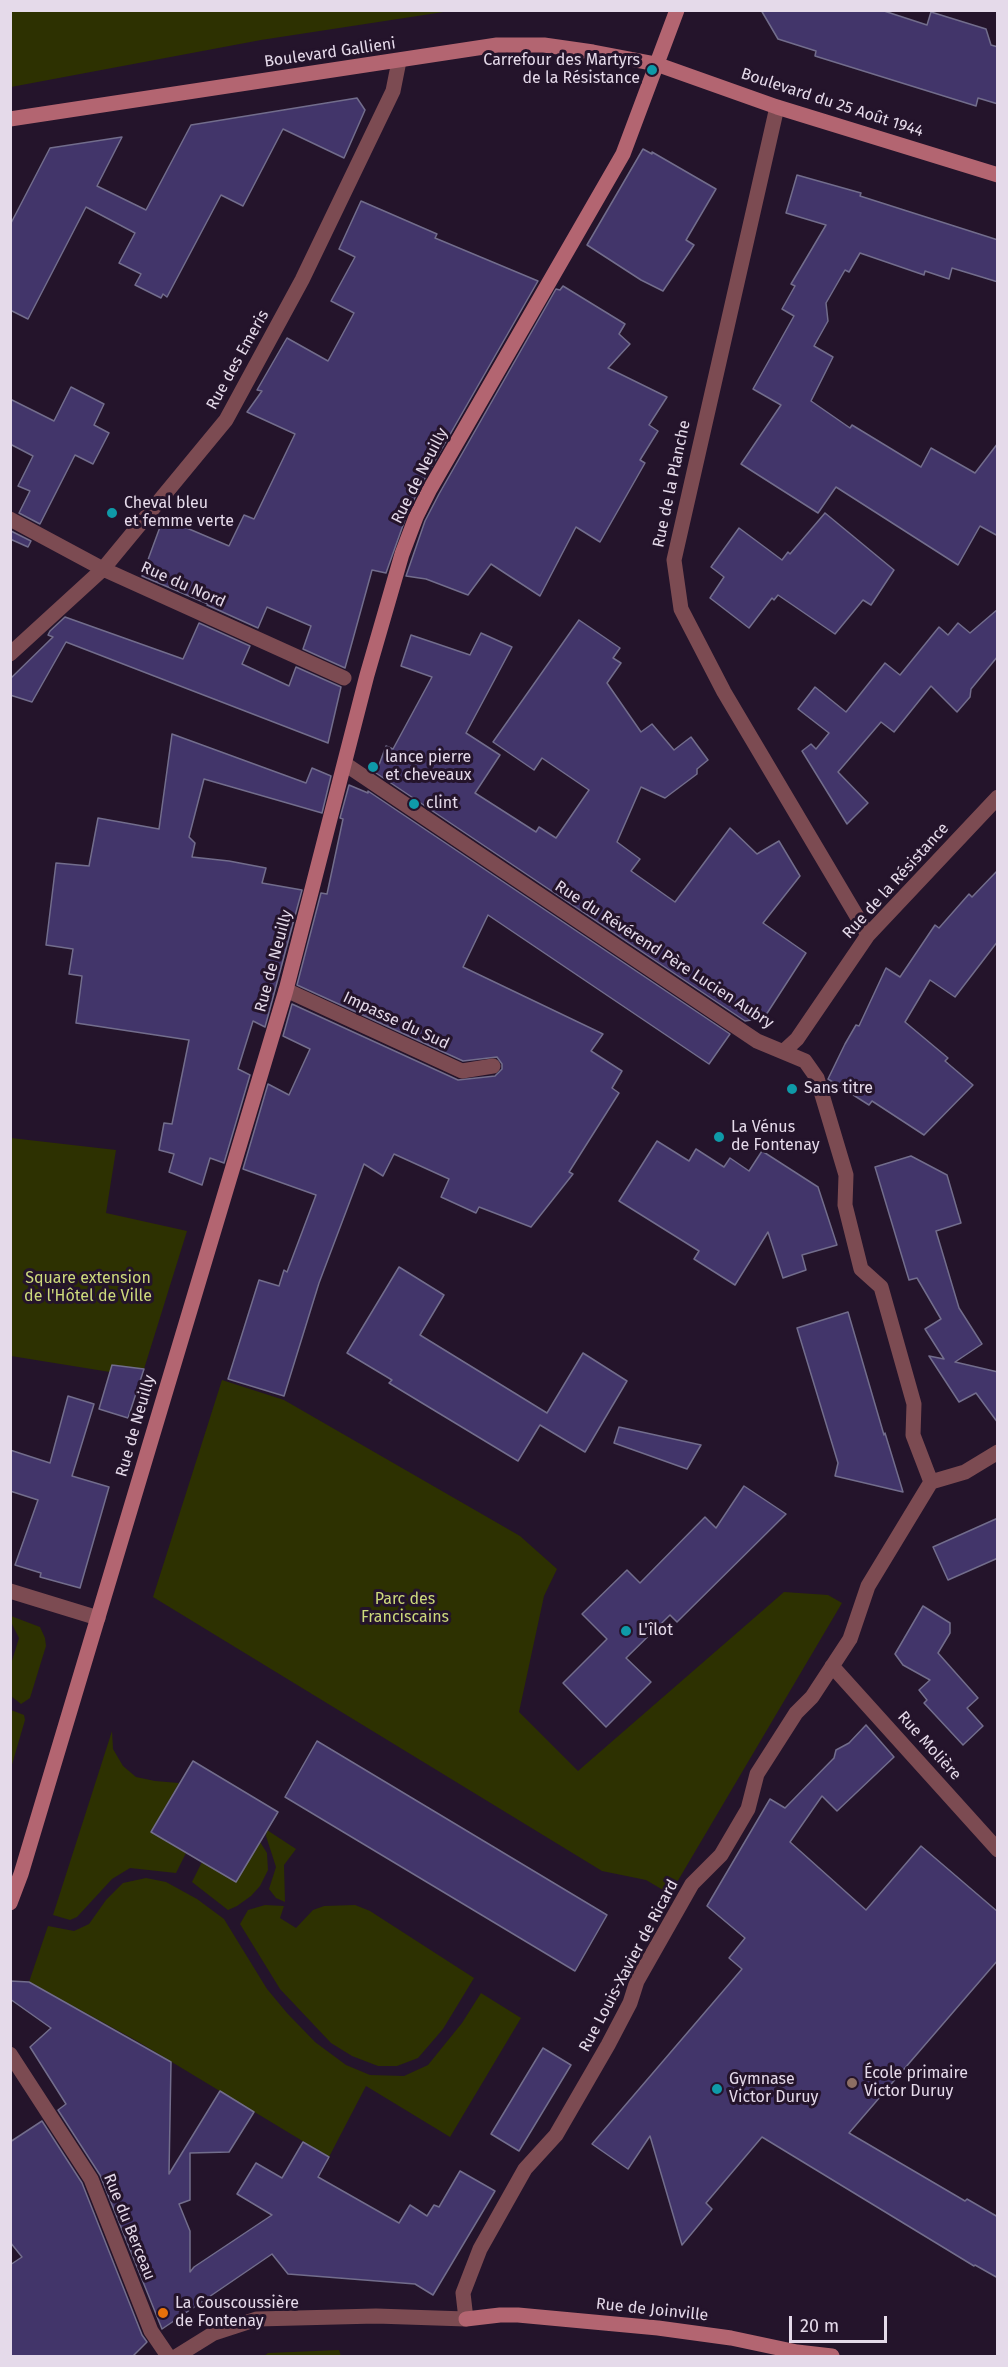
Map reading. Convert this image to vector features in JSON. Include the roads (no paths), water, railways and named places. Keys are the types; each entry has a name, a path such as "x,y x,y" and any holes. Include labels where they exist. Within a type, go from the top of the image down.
{"street":[{"name":"Rue de Neuilly","path":"10,1903 21,1874 286,990 367,675 402,554 430,489 623,154 676,10"},
{"name":"Boulevard Gallieni","path":"10,120 497,45 544,45 656,64"},
{"name":"Rue des Emeris","path":"10,654 103,569 226,420 302,280 393,92 399,61"},
{"name":"Boulevard du 25 Août 1944","path":"656,64 777,107 998,175"},
{"name":"Rue de la Planche","path":"777,107 674,560 681,609 724,692 868,935"},
{"name":"Rue du Nord","path":"10,519 103,569 344,678"},
{"name":"Rue du Révérend Père Lucien Aubry","path":"345,764 757,1041 805,1061 817,1078 846,1175 845,1205 861,1269 881,1287 914,1404 913,1436 931,1482"},
{"name":"Rue de la Résistance","path":"784,1051 797,1039 868,935 998,797"},
{"name":"Impasse du Sud","path":"286,990 462,1071 493,1066"},
{"path":"931,1482 965,1472 998,1452"},
{"name":"Rue Louis-Xavier de Ricard","path":"466,2319 463,2293 480,2249 525,2169 555,2135 608,2045 630,2003 637,1981 692,1884 721,1855 743,1818 748,1809 758,1774 796,1713 812,1697 850,1639 868,1586 931,1482"},
{"path":"10,1592 98,1618"},
{"name":"Rue Molière","path":"832,1666 998,1850"},
{"name":"Rue du Berceau","path":"10,2054 90,2179 151,2331 168,2356"},
{"name":"Rue de Joinville","path":"466,2319 518,2315 616,2324 731,2338 796,2354 832,2356"},
{"path":"177,2356 214,2333 257,2319 376,2316 466,2319"}],"place":[{"name":"Carrefour des Martyrs de la Résistance","path":"652,70"},
{"name":"Cheval bleu et femme verte","path":"112,513"},
{"name":"lance pierre et cheveaux","path":"373,767"},
{"name":"clint","path":"414,804"},
{"name":"Sans titre","path":"792,1089"},
{"name":"La Vénus de Fontenay","path":"719,1137"},
{"name":"L'îlot","path":"626,1631"},
{"name":"École primaire Victor Duruy","path":"852,2083"},
{"name":"Gymnase Victor Duruy","path":"717,2089"},
{"name":"La Couscoussière de Fontenay","path":"163,2313"}],"park label":[{"name":"Square extension de l'Hôtel de Ville","path":"88,1288"},
{"name":"Parc des Franciscains","path":"405,1609"}]}
